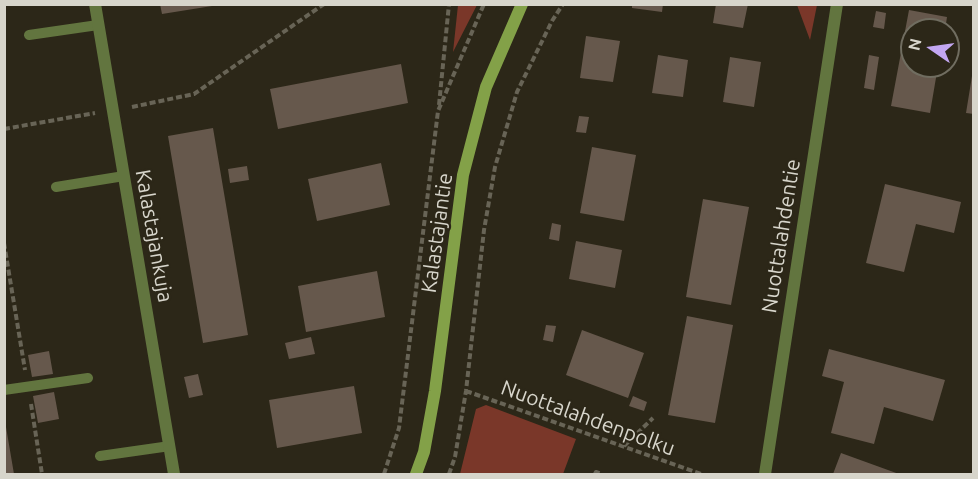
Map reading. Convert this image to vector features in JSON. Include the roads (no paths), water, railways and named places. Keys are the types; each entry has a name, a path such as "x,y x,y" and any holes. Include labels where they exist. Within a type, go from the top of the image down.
{"main road":[{"name":"Kalastajantie","path":"416,474 424,452 435,391 463,175 486,87 522,4"}],"street":[{"name":"Kalastajankuja","path":"94,4 174,474"},
{"name":"Nuottalahdentie","path":"765,474 837,4"}],"lane":[{"path":"29,35 98,25"},
{"path":"56,187 124,176"},
{"path":"4,390 88,378"},
{"path":"100,456 170,446"}]}
